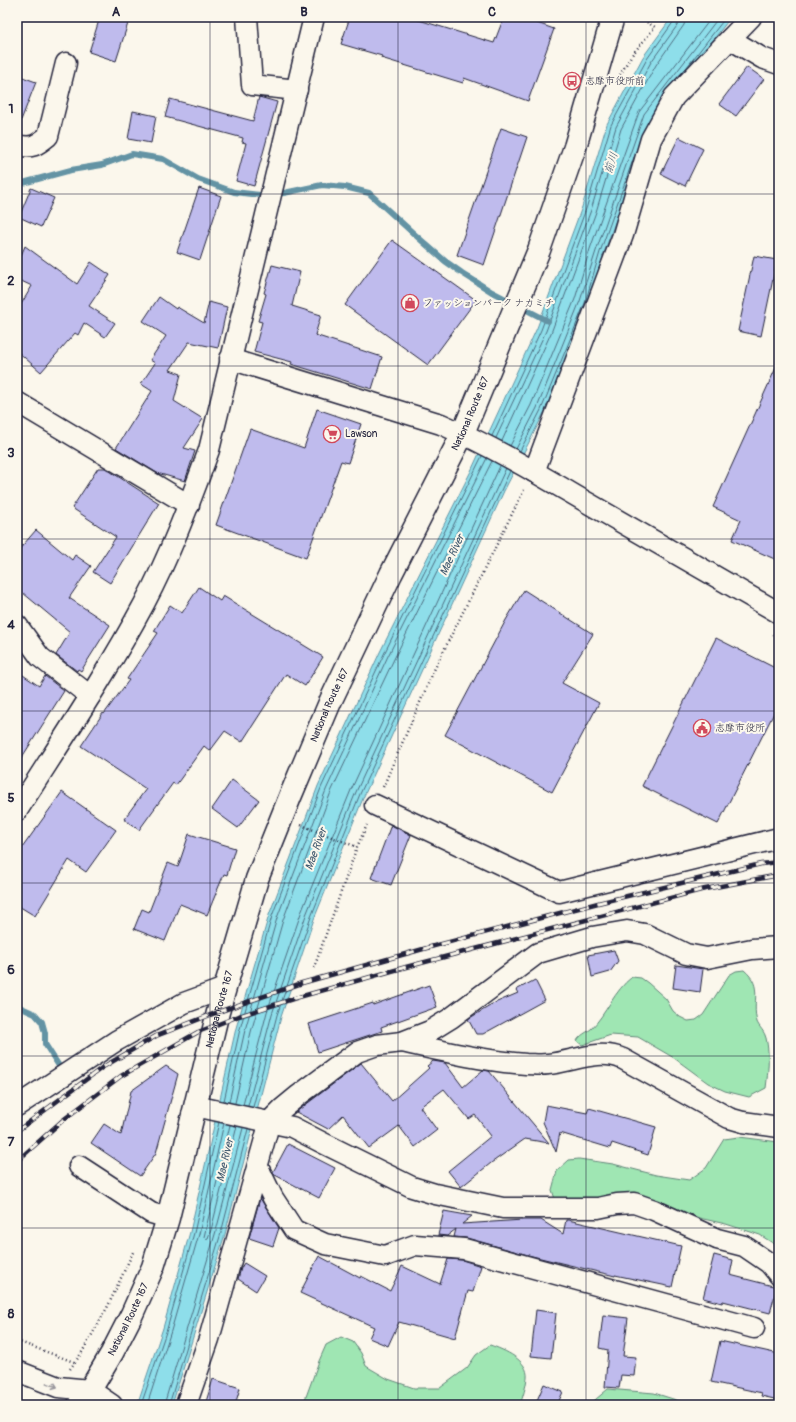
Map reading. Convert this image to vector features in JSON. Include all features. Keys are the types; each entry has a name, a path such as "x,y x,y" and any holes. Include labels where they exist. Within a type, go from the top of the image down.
{"highway":[{"name":"National Route 167","path":"84,1397 112,1353 153,1266 205,1108 224,988 257,879 331,700 391,574 472,438 511,317 539,250 575,147 613,17"}],"street":[{"path":"247,17 252,85 297,90"},
{"path":"17,811 90,696 144,603 189,505 209,450 314,17"},
{"path":"529,469 623,235 651,139 674,97 751,17"},
{"path":"730,39 762,58 779,64"},
{"path":"17,145 26,148 38,144 48,136 66,63"},
{"path":"230,359 441,424 472,438 529,469 779,613"},
{"path":"17,402 189,505"},
{"path":"17,625 40,657 90,696"},
{"path":"376,805 559,892 779,838"},
{"path":"186,1405 209,1339 258,1167 265,1120 282,1109 357,1052 377,1045 402,1042 430,1031 451,1018 538,953 592,937 627,931 646,934 686,954 707,958 752,949 779,947"},
{"path":"17,1106 116,1041 184,1003 224,988"},
{"path":"402,1042 466,1055 527,1064 548,1064 601,1054 614,1055 729,1118 743,1122 779,1127"},
{"path":"205,1108 292,1127 412,1187 435,1194 503,1208 598,1208 617,1204 634,1203 679,1221 717,1239 744,1246 769,1263 779,1275"},
{"path":"79,1166 151,1213 168,1218"},
{"path":"258,1167 273,1198 294,1230 325,1244 384,1256 415,1245 464,1249 754,1328"},
{"path":"17,1371 84,1397 112,1405"}],"path":[{"path":"314,968 358,847 435,668 529,469"},
{"path":"297,823 358,847"},
{"path":"17,1341 74,1362"}],"green space":[{"path":"744,970 754,982 757,1022 765,1036 768,1057 766,1088 749,1097 725,1091 708,1083 674,1058 638,1037 611,1035 582,1045 577,1041 597,1023 615,995 632,977 641,978 648,983 666,999 673,1011 688,1021 696,1020 703,1015 729,975 736,971"},
{"path":"739,1137 779,1142 779,1247 760,1235 726,1224 699,1218 662,1202 644,1197 588,1201 555,1199 552,1190 557,1171 569,1160 579,1159 613,1164 656,1175 689,1180 706,1168 724,1139"},
{"path":"341,1337 353,1342 361,1353 366,1366 388,1379 414,1388 440,1388 467,1368 476,1355 490,1345 496,1347 520,1361 527,1372 526,1385 520,1405 303,1405 326,1345"},
{"path":"608,1389 654,1393 692,1405 589,1405"}],"water":[{"path":"672,17 731,17 653,117 604,253 589,304 545,411 504,491 364,796 314,919 281,1017 225,1234 172,1405 137,1405 163,1328 190,1232 236,1028 269,915 318,786 380,652 471,471 537,328 582,207 607,124 643,57"}],"building":[{"path":"100,17 130,17 116,61 89,52"},
{"path":"350,17 409,17 494,43 504,17 520,17 554,29 528,101 464,78 463,83 341,44"},
{"path":"747,67 764,79 736,116 719,104"},
{"path":"17,75 36,82 18,128 17,128"},
{"path":"259,97 277,102 254,186 236,181 246,143 242,142 243,138 165,117 170,99 253,121"},
{"path":"133,111 156,116 151,143 128,139"},
{"path":"501,128 527,137 484,265 457,255"},
{"path":"679,137 703,149 685,186 661,174"},
{"path":"31,188 54,198 41,227 19,217"},
{"path":"199,188 221,196 200,260 177,252"},
{"name":"ファッションパーク ナカミチ","path":"392,240 476,300 428,365 345,305"},
{"path":"25,246 77,284 91,262 110,275 89,306 115,323 105,337 84,323 78,335 75,333 41,372 17,351 17,311 32,286 17,279 17,265"},
{"path":"754,256 777,260 761,336 738,331"},
{"path":"272,265 300,272 292,306 321,315 315,335 382,357 372,389 291,364 292,362 254,352 262,322 258,321 266,294 264,293"},
{"path":"159,297 176,309 177,307 204,323 209,302 227,307 218,348 189,342 170,370 181,374 174,401 203,419 184,448 195,451 185,481 157,473 116,448 152,391 141,384 155,363 150,360 166,336 143,321"},
{"path":"779,361 779,561 732,540 741,520 713,507"},
{"path":"317,409 361,424 348,463 341,461 306,558 216,525 250,429 304,448"},
{"path":"98,468 105,468 159,503 110,583 93,572 116,537 72,508"},
{"path":"36,530 72,560 75,555 91,566 69,598 110,625 81,671 78,669 77,671 56,655 70,632 17,588 17,552"},
{"path":"199,587 220,601 223,596 323,657 305,686 286,674 242,742 225,731 210,751 204,746 176,785 173,783 139,830 124,819 146,789 81,746 103,713 104,714 129,680 127,679 158,633 154,631 170,605 182,613"},
{"path":"524,590 593,634 562,683 599,703 552,792 445,735 506,620"},
{"path":"716,638 779,670 779,703 718,824 642,786"},
{"path":"17,671 39,686 45,676 64,691 17,765"},
{"path":"232,780 259,800 238,828 212,809"},
{"path":"62,792 116,830 86,872 69,860 35,916 17,905 17,855"},
{"path":"391,825 411,835 391,885 371,878"},
{"path":"189,834 235,848 227,875 224,874 207,915 180,904 165,941 134,929 142,909 149,912 168,863 178,867"},
{"path":"614,950 618,961 610,972 592,977 588,955"},
{"path":"676,965 703,969 700,992 673,988"},
{"path":"535,980 545,1000 483,1034 476,1034 468,1019 490,1005 518,993 516,990"},
{"path":"429,985 437,1007 381,1027 382,1031 318,1052 309,1024 373,1003 373,1005"},
{"path":"433,1061 445,1063 463,1087 483,1070 489,1071 549,1143 525,1139 461,1187 448,1171 491,1136 475,1115 469,1119 444,1089 420,1107 437,1130 415,1147 399,1126 369,1148 343,1115 328,1129 296,1112 361,1063 392,1101 429,1068 427,1066"},
{"path":"166,1066 178,1074 156,1153 140,1176 91,1143 104,1124 121,1135 131,1091"},
{"path":"546,1105 587,1113 589,1108 656,1127 648,1155 612,1143 610,1148 560,1133 556,1152 543,1122"},
{"path":"288,1144 335,1168 319,1198 275,1175 273,1172"},
{"path":"260,1198 279,1228 273,1246 249,1238"},
{"path":"444,1211 472,1216 462,1224 541,1220 563,1234 566,1220 568,1220 681,1246 672,1287 615,1276 528,1255 467,1238 454,1237 456,1229 447,1236 438,1235"},
{"path":"714,1255 733,1260 730,1275 777,1287 770,1313 723,1301 722,1303 703,1298"},
{"path":"319,1256 360,1278 361,1276 390,1291 402,1266 440,1284 448,1259 462,1260 481,1266 473,1292 468,1291 455,1338 399,1322 388,1346 369,1338 374,1327 300,1293"},
{"path":"244,1263 265,1276 256,1291 238,1279"},
{"path":"536,1310 556,1313 551,1358 531,1356"},
{"path":"603,1315 628,1318 623,1356 636,1357 634,1376 621,1375 619,1388 605,1387 608,1350 599,1348"},
{"path":"720,1341 779,1354 779,1400 761,1396 762,1393 711,1382"},
{"path":"213,1379 240,1388 235,1405 205,1405"},
{"path":"544,1384 563,1392 557,1405 535,1405"}],"waterway":[{"path":"17,186 71,170 102,165 132,154 163,159 198,179 234,192 260,195 284,193 322,185 345,187 369,193 445,261 492,292 548,321"},
{"path":"17,1006 35,1014 42,1022 45,1033 45,1044 59,1066"}],"railway":[{"path":"17,1131 103,1067 156,1036 218,1012 302,983 434,946 598,903 761,864 779,862"},
{"path":"17,1161 63,1120 121,1076 198,1032 239,1016 299,997 406,967 705,889 779,875"}],"place":[{"name":"志摩市役所前","path":"572,81"},
{"name":"ファッションパーク ナカミチ","path":"410,303"},
{"name":"Lawson","path":"332,434"},
{"name":"志摩市役所","path":"702,728"}],"water label":[{"name":"前川","path":"611,163"},
{"name":"Mae River","path":"452,555"},
{"name":"Mae River","path":"316,849"},
{"name":"Mae River","path":"225,1160"}]}
